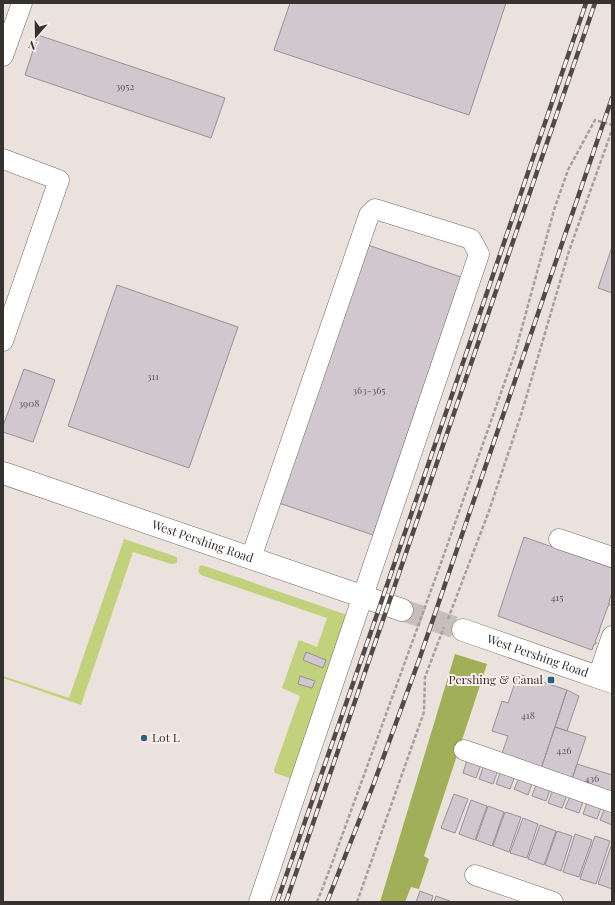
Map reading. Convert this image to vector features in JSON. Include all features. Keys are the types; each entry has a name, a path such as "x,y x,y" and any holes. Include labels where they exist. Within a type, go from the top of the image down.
{"main road":[{"name":"West Pershing Road","path":"3,473 402,610"},
{"name":"West Pershing Road","path":"452,626 605,679"}],"street":[{"path":"3,56 22,3"},
{"path":"3,159 59,180 3,341"},
{"path":"251,558 369,215 375,208 471,239 479,254 259,902"},
{"path":"559,539 612,557"},
{"path":"605,679 612,636"},
{"path":"464,750 612,802"},
{"path":"475,875 553,902"}],"path":[{"path":"316,902 331,866 516,352 554,210 568,170 595,120 612,125"},
{"path":"357,902 424,712 425,677 452,626 519,422 569,251 612,130"}],"green space":[{"path":"124,539 177,557 177,563 171,564 133,552 81,705 3,678 3,676 69,698"},
{"path":"202,565 350,616 292,779 275,773 274,770 300,696 282,688 299,640 317,647 327,618 201,575 198,571"},
{"path":"455,654 487,664 424,856 429,859 419,889 411,887 405,902 380,902"}],"building":[{"path":"290,3 506,3 469,115 274,50"},
{"path":"38,35 225,98 211,138 25,75"},
{"path":"365,244 461,277 373,535 276,502"},
{"path":"612,247 612,293 598,288"},
{"path":"117,285 238,327 189,468 68,426"},
{"path":"24,369 55,380 33,442 3,432 3,426"},
{"path":"524,537 612,568 612,593 608,604 610,604 595,642 596,644 594,644 592,650 498,616"},
{"path":"306,652 326,660 323,668 303,660"},
{"path":"518,674 567,690 540,772 500,759 508,736 492,731 502,701 508,703"},
{"path":"300,676 315,681 312,688 298,684"},
{"path":"567,690 579,696 567,731 555,727"},
{"path":"555,727 586,737 571,782 540,772"},
{"path":"467,760 481,765 476,778 463,773"},
{"path":"577,764 612,775 612,792 571,782"},
{"path":"484,765 498,770 493,784 479,779"},
{"path":"501,770 515,776 510,789 496,784"},
{"path":"520,776 533,781 528,795 514,789"},
{"path":"537,782 551,787 546,801 532,796"},
{"path":"553,789 567,795 562,808 548,803"},
{"path":"454,794 468,799 455,833 441,828"},
{"path":"571,794 584,799 579,813 565,808"},
{"path":"471,800 487,806 475,840 459,834"},
{"path":"588,800 602,805 597,819 583,814"},
{"path":"488,806 504,812 492,846 476,840"},
{"path":"605,807 612,809 612,825 600,820"},
{"path":"505,812 521,817 509,852 493,846"},
{"path":"523,818 538,824 527,858 510,853"},
{"path":"540,825 556,831 544,865 528,859"},
{"path":"557,831 572,836 561,871 545,865"},
{"path":"575,834 592,840 579,877 563,872"},
{"path":"595,836 610,841 596,884 580,879"},
{"path":"611,846 612,847 612,889 598,884"},
{"path":"420,891 433,896 431,902 416,902"},
{"path":"436,896 450,901 434,902"}],"tunnel":[{"path":"402,610 463,630"}],"railway":[{"path":"277,902 586,3"},
{"path":"286,902 595,3"},
{"path":"327,902 374,783 419,660 612,98"}],"place":[{"name":"Pershing & Canal","path":"551,680"},
{"name":"Lot L","path":"144,738"}]}
